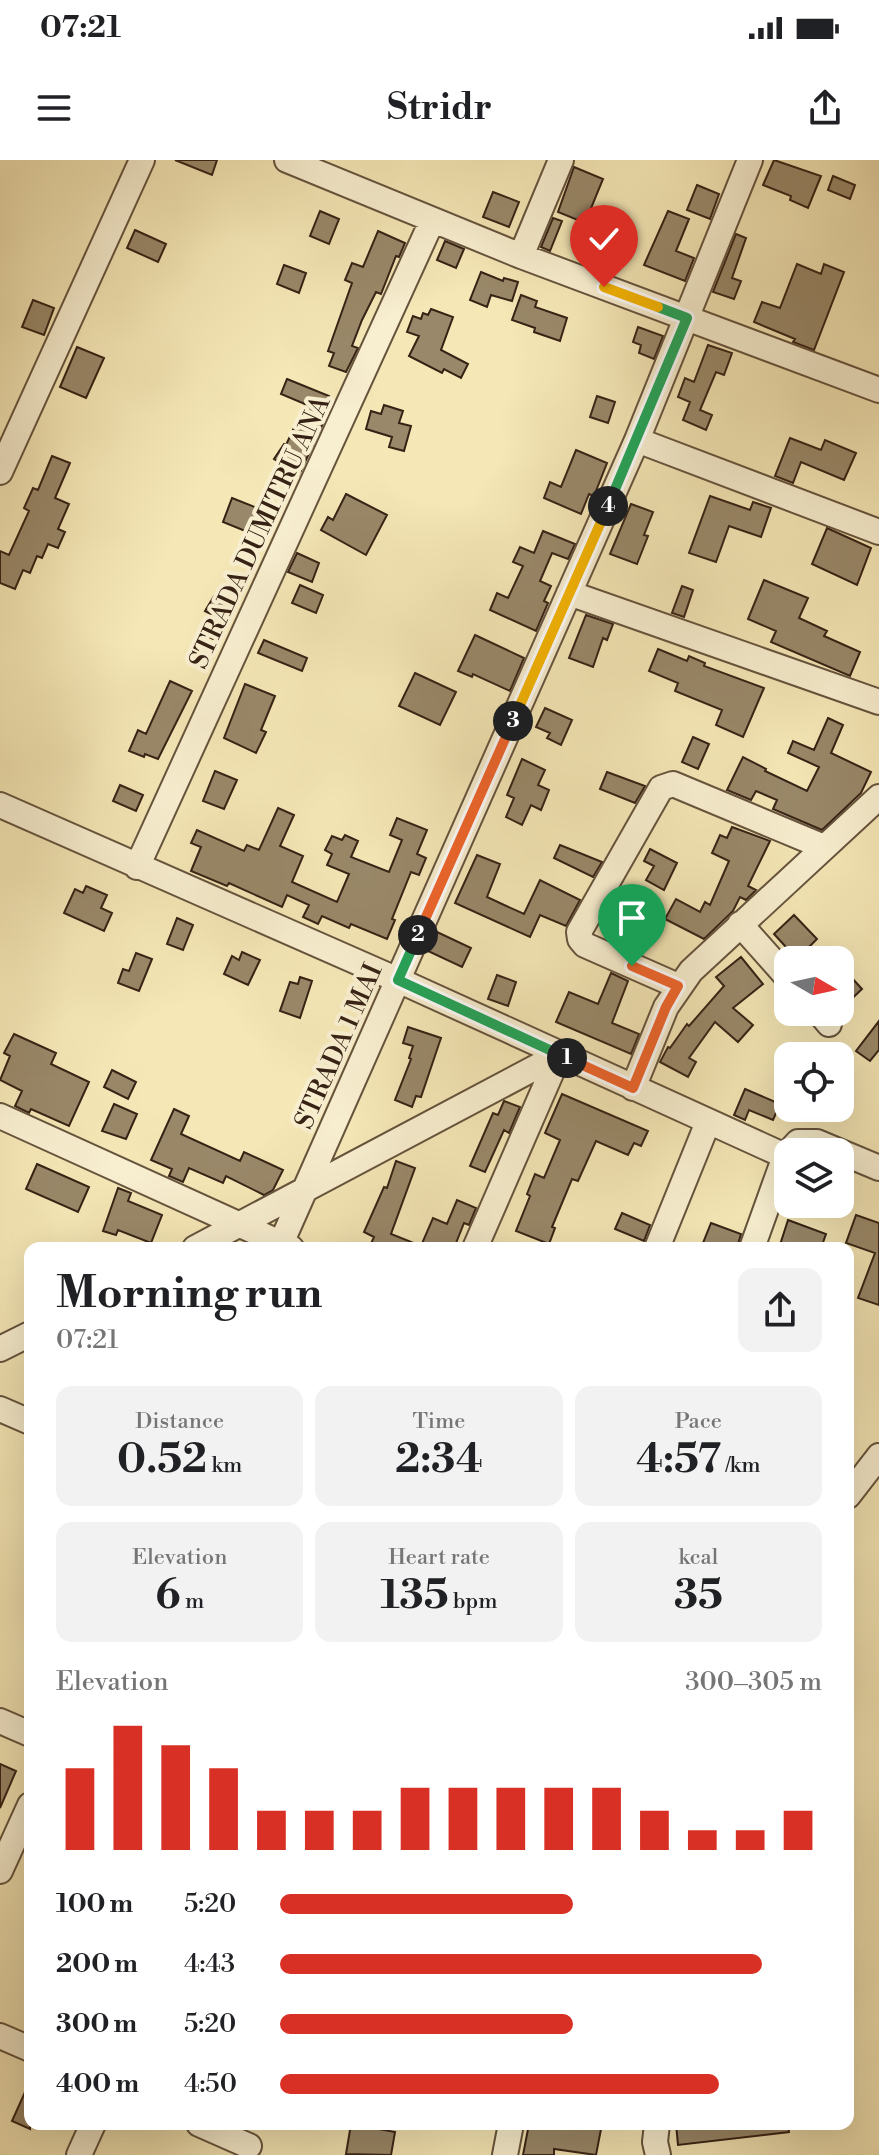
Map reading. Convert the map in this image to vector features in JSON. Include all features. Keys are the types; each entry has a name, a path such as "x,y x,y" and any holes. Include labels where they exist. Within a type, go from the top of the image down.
{"street":[{"path":"0,472 142,160"},
{"path":"287,160 521,256 879,390"},
{"path":"521,256 561,160"},
{"name":"STRADA 1 MAI","path":"285,1242 304,1192 637,440 750,160"},
{"name":"STRADA DUMITRU ANA","path":"137,867 432,221"},
{"path":"637,440 879,532"},
{"path":"569,593 879,702"},
{"path":"678,986 585,945 579,932 661,788 673,784 824,847"},
{"path":"633,1088 666,1007 678,986 740,924 879,797"},
{"path":"0,805 398,980 774,1151"},
{"path":"740,924 774,962"},
{"path":"206,1242 559,1055"},
{"path":"478,1242 559,1055"},
{"path":"0,1116 273,1242"},
{"path":"659,1242 708,1122"},
{"path":"854,1156 877,1164"},
{"path":"754,1242 774,1187"},
{"path":"0,1349 24,1337"},
{"path":"0,1409 24,1419"},
{"path":"854,1480 879,1456"},
{"path":"0,1721 24,1731"},
{"path":"0,1871 24,1818"},
{"path":"0,2036 24,2046"},
{"path":"79,2155 90,2130"},
{"path":"213,2130 249,2146"},
{"path":"505,2155 510,2130"},
{"path":"656,2130 658,2155"}],"building":[{"path":"175,160 217,160 212,175"},
{"path":"774,160 821,176 808,208 790,200 791,196 763,185"},
{"path":"574,167 603,179 585,223 558,212"},
{"path":"833,176 855,185 850,199 828,190"},
{"path":"697,185 719,194 710,219 687,210"},
{"path":"493,192 519,202 509,227 483,217"},
{"path":"320,211 339,219 329,244 310,236"},
{"path":"668,211 689,219 676,251 694,258 685,281 644,265"},
{"path":"553,218 562,221 550,251 541,247"},
{"path":"135,230 166,244 158,262 127,248"},
{"path":"378,231 405,243 399,257 396,256 381,294 376,292 362,320 352,346 358,348 346,372 329,366 334,353 328,351 352,283 345,280 352,263 363,267"},
{"path":"736,234 746,238 732,278 741,281 734,299 713,292"},
{"path":"445,241 464,249 456,268 437,260"},
{"path":"797,264 821,274 824,264 844,272 814,350 754,322 762,302 780,308"},
{"path":"284,265 306,273 299,293 277,284"},
{"path":"481,272 503,281 504,278 518,282 512,301 491,295 487,307 470,300"},
{"path":"521,295 537,301 535,307 567,318 560,341 512,320"},
{"path":"33,300 54,308 44,335 22,327"},
{"path":"431,309 453,317 441,350 468,364 461,378 444,369 442,373 409,356 419,336 407,332 413,316 421,319 423,313 428,315"},
{"path":"638,327 663,336 654,359 639,353 641,345 633,342"},
{"path":"708,345 732,353 724,375 716,372 700,410 712,415 706,430 683,420 690,402 678,397 685,378 694,382"},
{"path":"77,347 104,358 86,398 60,387"},
{"path":"287,379 329,396 319,419 324,421 299,475 274,459 286,445 305,404 281,394"},
{"path":"597,396 615,402 608,423 590,417"},
{"path":"384,405 403,411 399,423 411,426 404,451 389,447 392,437 366,429 371,411 381,414"},
{"path":"790,438 821,450 825,440 856,453 844,480 801,462 793,483 775,476"},
{"path":"576,450 607,463 594,496 589,494 581,514 544,498 550,482 561,487"},
{"path":"52,456 70,463 55,498 69,504 58,529 65,532 58,548 48,544 42,558 37,556 30,573 23,570 15,589 0,583 0,551 9,555 29,511 24,508 33,488 38,490"},
{"path":"346,494 387,515 366,555 321,530 328,517 333,520"},
{"path":"710,496 750,510 753,502 771,508 761,537 729,526 716,562 689,553"},
{"path":"232,498 275,515 265,539 223,522"},
{"path":"631,504 653,512 637,564 610,554"},
{"path":"827,528 871,548 857,585 812,564"},
{"path":"543,531 575,544 568,559 552,553 540,581 551,586 544,601 548,603 536,631 490,610 497,593 508,598 523,566 513,562 520,547 534,553"},
{"path":"297,553 319,563 312,582 288,572"},
{"path":"764,580 808,598 799,618 827,631 824,636 860,652 850,676 771,642 776,631 748,619"},
{"path":"300,585 323,595 316,613 292,603"},
{"path":"682,586 693,590 684,617 672,613"},
{"path":"214,596 232,605 213,639 201,633 211,614 205,611"},
{"path":"586,615 613,624 607,640 603,638 593,667 569,658"},
{"path":"475,635 524,658 510,691 473,674 472,677 458,671"},
{"path":"264,640 307,658 302,671 258,653"},
{"path":"658,649 687,661 689,656 705,663 704,666 764,688 743,737 716,725 722,710 675,691 678,683 649,671"},
{"path":"415,673 456,692 440,725 399,706"},
{"path":"170,681 192,691 158,759 129,751 138,730 146,734"},
{"path":"245,684 275,696 261,730 266,732 256,753 224,738"},
{"path":"545,708 572,720 561,745 547,738 550,733 536,727"},
{"path":"828,718 843,725 831,753 871,772 861,793 822,830 773,809 777,800 756,791 751,800 727,790 743,757 807,791 819,767 788,753 793,741 814,750"},
{"path":"693,737 709,744 698,769 682,762"},
{"path":"522,759 545,770 538,785 549,790 541,810 531,805 522,825 506,817 514,798 507,795"},
{"path":"215,771 237,780 224,809 203,801"},
{"path":"607,772 645,786 635,803 600,789"},
{"path":"120,785 143,795 136,811 113,801"},
{"path":"278,808 294,815 280,846 303,856 292,882 337,902 349,874 327,865 332,854 325,850 332,836 342,840 345,835 358,841 351,857 389,872 402,840 390,835 397,818 427,830 417,854 426,858 419,875 411,872 387,939 322,916 318,924 303,917 309,905 287,895 282,907 229,883 227,886 191,871 201,847 191,843 197,830 244,851 247,845 259,850"},
{"path":"732,827 770,841 748,886 756,890 746,900 740,897 733,911 704,939 665,919 676,899 700,912 705,902 710,905 729,861 712,853 720,835 727,838"},
{"path":"560,845 602,862 593,877 554,858"},
{"path":"650,849 677,863 664,890 646,880 654,866 644,861"},
{"path":"477,855 500,864 487,897 524,914 540,880 580,900 566,926 540,915 530,937 455,903"},
{"path":"86,886 107,895 101,908 112,913 104,931 64,913 75,889 83,893"},
{"path":"794,915 817,939 810,946 785,946 774,934"},
{"path":"177,918 193,925 183,950 167,944"},
{"path":"437,932 471,948 462,967 428,951"},
{"path":"242,952 260,960 248,985 224,974 232,956 239,960"},
{"path":"136,953 152,959 139,991 118,983 123,969 129,971"},
{"path":"741,957 763,984 733,1008 753,1025 738,1042 715,1022 689,1058 696,1062 688,1077 660,1062 687,1024 689,1026 724,986 716,977"},
{"path":"611,973 628,981 612,1023 639,1034 631,1054 556,1022 569,992 598,1004"},
{"path":"497,975 516,982 508,1006 488,999"},
{"path":"300,977 312,981 300,1018 280,1011 290,982 298,984"},
{"path":"854,980 862,989 854,997"},
{"path":"879,1021 879,1050 870,1061 856,1051"},
{"path":"408,1027 441,1038 421,1097 416,1096 412,1107 395,1100 411,1059 413,1046 403,1043"},
{"path":"14,1034 56,1053 51,1064 89,1082 69,1126 31,1109 29,1113 15,1106 22,1091 0,1080 10,1056 4,1053"},
{"path":"112,1070 136,1082 128,1099 104,1087"},
{"path":"745,1089 774,1101 773,1120 749,1110 745,1120 734,1115"},
{"path":"562,1094 648,1131 641,1146 634,1143 628,1155 596,1141 578,1181 572,1179 552,1227 555,1228 550,1242 516,1231 535,1174 544,1178 560,1140 545,1133"},
{"path":"504,1101 520,1107 509,1133 504,1130 485,1172 470,1166 493,1113 498,1115"},
{"path":"114,1104 137,1114 126,1139 102,1131"},
{"path":"174,1109 189,1116 181,1134 240,1161 244,1152 283,1170 273,1190 264,1195 226,1176 223,1183 189,1168 183,1182 169,1176 172,1169 151,1160"},
{"path":"396,1161 415,1168 391,1234 411,1242 372,1242 374,1237 364,1232 384,1187 387,1188"},
{"path":"37,1164 89,1187 78,1212 26,1189"},
{"path":"118,1188 131,1193 128,1201 162,1215 151,1242 118,1230 116,1235 103,1231"},
{"path":"457,1200 476,1208 469,1225 464,1223 456,1242 423,1242 433,1218 447,1224"},
{"path":"622,1213 650,1225 644,1241 615,1229"},
{"path":"856,1215 879,1223 879,1305 858,1298 875,1253 854,1246 854,1242 846,1242"},
{"path":"788,1220 826,1234 823,1242 781,1242"},
{"path":"711,1223 741,1234 739,1242 703,1242"},
{"path":"0,1764 16,1771 0,1808"},
{"path":"24,2094 24,2126 12,2121"},
{"path":"350,2130 395,2132 391,2155 346,2154"},
{"path":"528,2130 601,2130 596,2155 554,2149 554,2155 523,2155"},
{"path":"677,2130 789,2130 789,2132 678,2145"}],"route":[{"path":"604,287 687,318 637,440 398,980 633,1088 666,1007 678,986 632,966"}]}
